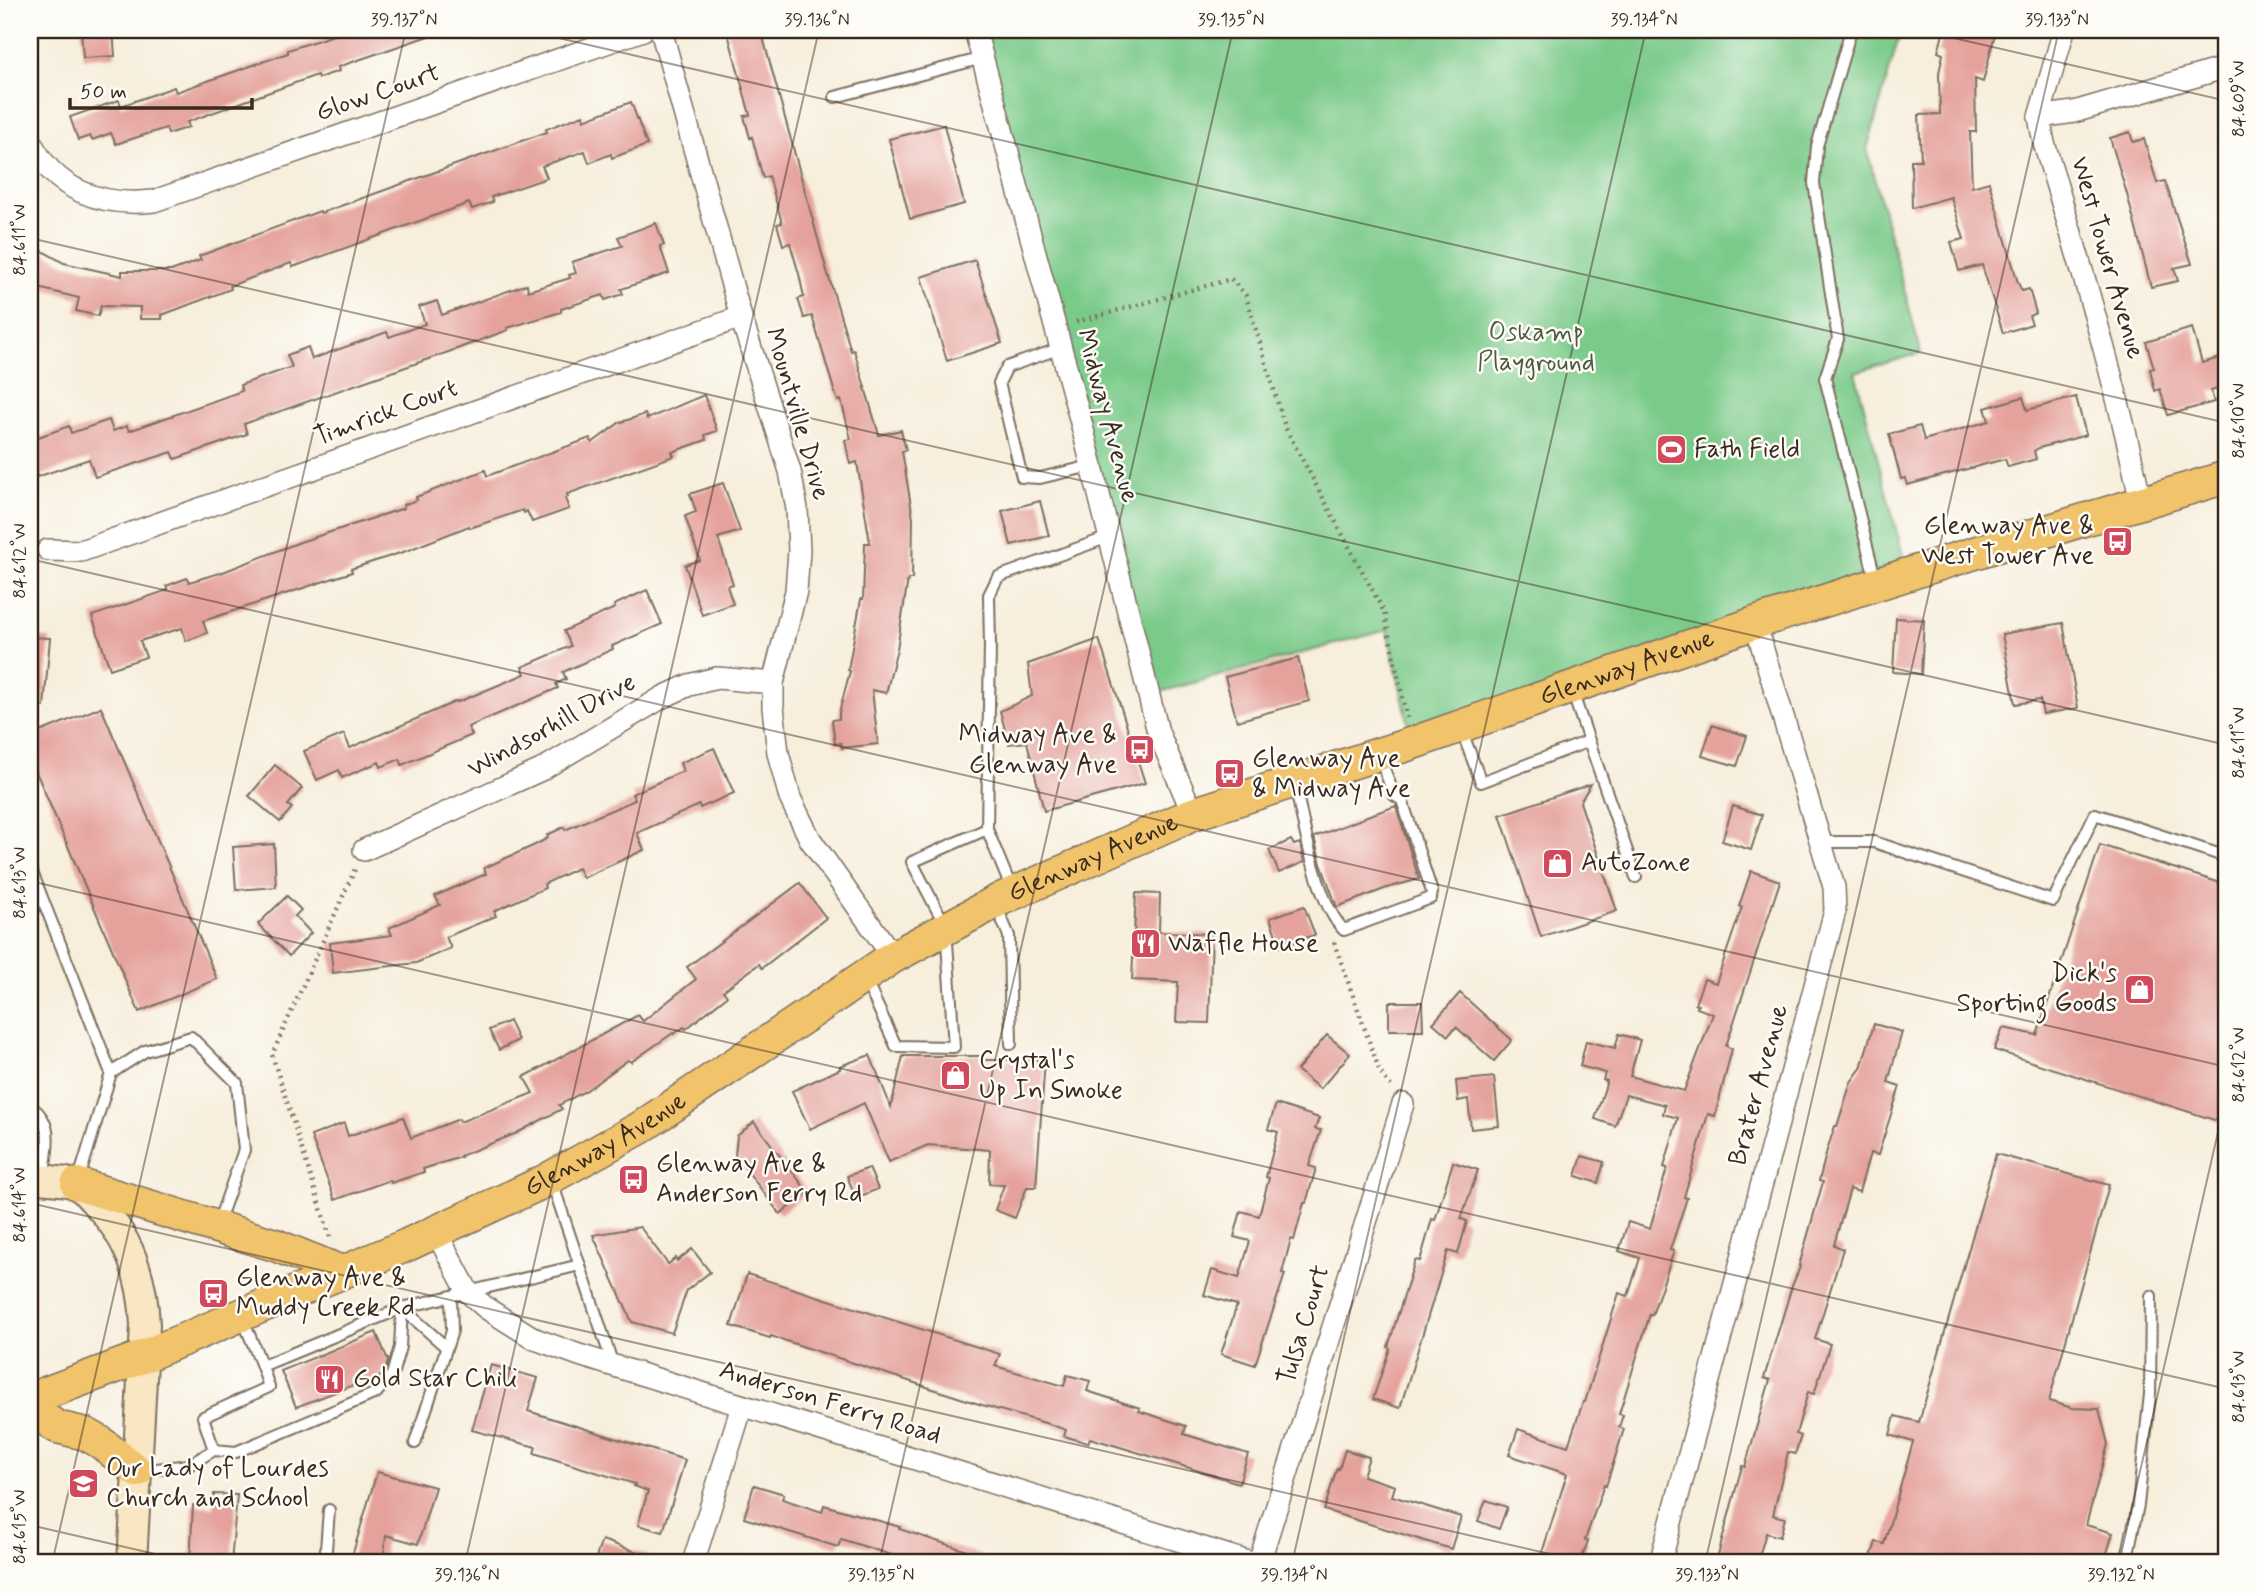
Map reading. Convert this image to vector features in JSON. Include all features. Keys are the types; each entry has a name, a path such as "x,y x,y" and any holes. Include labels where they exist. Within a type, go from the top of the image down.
{"main road":[{"name":"Glenway Avenue","path":"30,1399 142,1357 436,1232 551,1178 640,1128 893,957 1004,898 1193,814 1413,743 1755,623 2227,477"},
{"path":"77,1184 275,1245 342,1272"},
{"path":"30,1409 57,1427 86,1434 100,1442 137,1471"}],"street":[{"name":"Glow Court","path":"30,140 49,169 66,184 87,195 109,202 155,201 643,30"},
{"name":"Mountville Drive","path":"661,30 741,317 790,471 797,509 799,551 796,591 773,684 778,753 790,797 810,839 893,957"},
{"name":"Midway Avenue","path":"975,30 1058,338 1158,732 1193,814"},
{"name":"West Tower Avenue","path":"2064,30 2039,117 2044,143 2096,315 2141,503"},
{"path":"2039,117 2074,112 2227,67"},
{"name":"Timrick Court","path":"48,550 81,551 741,317"},
{"name":"Brater Avenue","path":"1660,1563 1835,911 1834,887 1755,623"},
{"name":"Windsorhill Drive","path":"364,850 541,770 663,697 689,685 717,678 773,684"},
{"name":"Tulsa Court","path":"1259,1563 1404,1104"},
{"path":"36,1179 77,1184 109,1216 136,1263 145,1325 132,1563"},
{"name":"Anderson Ferry Road","path":"436,1232 460,1294 535,1339 742,1406 1252,1563"},
{"path":"693,1563 742,1406"}],"lane":[{"path":"1851,30 1817,146 1814,183 1838,338 1825,378 1877,584"},
{"path":"835,97 983,58"},
{"path":"1058,338 1007,367 999,383 1022,478 1040,478 1091,466"},
{"path":"1011,1044 1009,936 1004,898 987,829 989,595 998,577 1109,537"},
{"path":"1571,687 1636,877"},
{"path":"1461,726 1481,782 1589,741"},
{"path":"1295,781 1318,878 1335,921 1345,930 1432,898 1433,892 1402,800 1394,795 1378,754"},
{"path":"1821,842 1874,842 2053,901 2095,814 2227,857"},
{"path":"864,977 896,1046 954,1047 946,928 912,862 987,829"},
{"path":"30,867 111,1073 77,1184"},
{"path":"111,1073 145,1051 191,1037 237,1083 244,1150 216,1227"},
{"path":"30,1106 43,1118 47,1126 48,1143 36,1179"},
{"path":"551,1178 613,1365"},
{"path":"262,1366 402,1308 580,1265"},
{"path":"415,1443 452,1331 460,1294"},
{"path":"2126,1563 2138,1505 2150,1394 2151,1296"},
{"path":"402,1308 446,1347"},
{"path":"137,1471 189,1465 214,1450 236,1452 376,1393 392,1375 400,1347 402,1308"},
{"path":"214,1450 203,1416 269,1387 241,1315"},
{"path":"325,1563 330,1510"}],"path":[{"path":"1058,338 1231,279 1239,286 1245,296 1285,428 1384,612 1413,743"},
{"path":"342,1272 272,1055 364,850"}],"green space":[{"name":"Oskamp Playground","path":"975,30 1901,30 1867,149 1921,353 1855,372 1908,574 1413,743 1387,630 1149,695"}],"building":[{"path":"81,30 113,30 115,56 83,58"},
{"path":"349,30 437,30 437,33 338,67 339,71 318,78 317,75 187,122 189,127 168,134 166,128 116,144 111,133 92,140 90,136 78,140 70,117 119,100 121,106 174,87 176,92"},
{"path":"727,30 761,30 824,261 879,435 901,430 906,450 902,451 913,518 912,579 908,579 897,649 886,693 872,690 878,744 842,748 841,743 835,744 832,720 839,719 850,671 848,670 863,599 865,543 870,543 857,462 850,464 845,440 851,439 841,400 838,401 834,390 812,316 804,318 798,299 804,297 799,274 790,243 783,245 777,224 782,223 769,176 763,178 752,137 750,138 744,116 750,115"},
{"path":"1944,30 1996,30 1983,82 1975,79 1976,132 1970,132 1972,187 1989,182 2018,283 2022,291 2029,289 2036,313 2029,316 2032,324 2003,333 1982,265 1959,271 1951,242 1964,239 1951,197 1912,208 1911,160 1921,160 1919,115 1940,114 1939,73 1943,54 1938,52"},
{"path":"631,102 647,145 589,163 585,151 542,166 547,178 491,197 493,202 472,209 469,203 293,267 291,263 162,315 162,319 140,319 140,307 101,306 98,316 76,311 79,298 30,286 30,244 64,263 122,276 122,271 171,271 201,260 199,256 320,211 321,213 547,132 546,129 583,115 584,120"},
{"path":"944,125 964,204 910,219 889,139"},
{"path":"2130,132 2133,142 2144,139 2157,183 2165,181 2192,264 2174,268 2178,281 2151,287 2110,138"},
{"path":"656,223 664,245 660,246 669,273 621,289 623,294 605,300 603,295 561,309 561,312 507,328 508,330 454,350 244,424 247,434 175,459 172,452 95,477 89,459 37,477 30,455 30,440 69,426 71,433 109,420 113,431 127,426 129,431 242,391 240,385 292,367 287,355 308,347 312,359 387,332 389,337 425,324 419,307 437,301 442,315 527,284 528,291 570,278 569,275 576,273 572,262 622,246 618,237"},
{"path":"975,260 1002,343 947,361 921,277"},
{"path":"2192,328 2202,363 2227,356 2227,386 2211,391 2214,402 2168,415 2160,389 2155,391 2150,369 2154,368 2146,342"},
{"path":"704,395 717,431 705,435 706,440 672,452 674,456 567,494 568,497 565,498 569,509 532,522 527,511 524,513 523,510 470,528 469,526 351,569 352,572 203,621 207,633 186,641 182,628 140,641 146,657 110,669 92,616 168,590 166,586 187,578 189,582 223,572 300,542 404,508 403,505 417,500 416,497 485,470 487,476 590,438 592,443 619,423 645,414 647,419"},
{"path":"2023,397 2027,410 2076,397 2086,435 2039,448 2034,451 2036,459 2008,467 2005,459 1907,485 1905,478 1901,479 1889,434 1920,426 1924,440 1989,421 1985,408"},
{"path":"723,483 740,531 718,538 733,584 727,586 733,604 702,615 685,565 700,560 685,516 696,512 690,494"},
{"path":"1040,501 1049,536 1011,545 1002,511"},
{"path":"647,590 662,624 563,672 566,679 556,684 558,688 468,727 472,735 402,765 400,759 381,767 379,762 342,778 339,770 317,780 304,751 344,734 350,748 525,674 522,667 571,646 564,631"},
{"path":"1896,618 1924,620 1921,674 1893,672"},
{"path":"2063,623 2078,708 2043,714 2040,700 2015,704 2002,634"},
{"path":"30,637 50,638 44,707 30,706"},
{"path":"1099,639 1145,783 1044,811 1027,742 1009,744 1000,711 1032,696 1028,664"},
{"path":"1298,658 1309,701 1237,721 1225,677"},
{"path":"101,707 217,979 139,1012 30,758 30,736"},
{"path":"1712,725 1747,736 1737,766 1702,756"},
{"path":"714,748 734,793 700,808 699,805 637,833 644,850 583,878 578,868 544,884 545,888 494,911 496,916 446,937 451,948 416,963 333,973 330,943 392,935 389,928 440,905 435,896 486,874 484,868 535,845 548,838 547,835 635,800 632,794 683,771 680,763"},
{"path":"275,765 302,788 288,805 292,808 280,822 249,796"},
{"name":"AutoZone","path":"1591,784 1580,802 1617,911 1541,937 1500,815"},
{"path":"1396,806 1419,879 1337,907 1314,837"},
{"path":"1733,806 1762,815 1751,850 1722,841"},
{"path":"1291,840 1294,845 1300,843 1304,862 1279,873 1269,850"},
{"path":"274,844 276,887 236,890 233,847"},
{"name":"Dick's Sporting Goods","path":"2100,845 2227,885 2227,1124 1994,1050 2003,1028 2037,1035"},
{"path":"1751,871 1780,881 1726,1046 1732,1049 1715,1116 1708,1114 1684,1197 1687,1198 1670,1250 1674,1251 1652,1315 1650,1314 1619,1414 1623,1415 1619,1427 1624,1429 1585,1540 1588,1541 1580,1563 1553,1563 1540,1559 1567,1474 1509,1455 1518,1429 1568,1446 1585,1402 1619,1293 1628,1296 1640,1258 1619,1251 1628,1222 1650,1229 1678,1118 1663,1114 1665,1105 1626,1095 1615,1126 1595,1119 1607,1081 1603,1080 1605,1073 1580,1066 1586,1041 1615,1048 1619,1034 1640,1040 1630,1076 1684,1091 1713,1014 1697,1008 1698,1005 1695,1004 1704,979 1716,983 1742,907 1739,906"},
{"path":"800,883 826,918 762,968 759,964 723,991 727,996 686,1029 684,1027 673,1033 631,1062 628,1060 587,1090 559,1105 562,1109 517,1133 461,1157 423,1169 424,1172 391,1183 390,1180 335,1200 311,1136 344,1123 348,1136 403,1117 411,1138 533,1093 524,1077 638,1015 643,1021 696,979 687,967"},
{"path":"1136,893 1160,894 1159,932 1212,934 1209,1023 1176,1022 1178,982 1132,980"},
{"path":"287,896 301,910 295,916 311,933 289,956 258,924"},
{"path":"1304,906 1315,935 1280,947 1270,918"},
{"path":"1460,993 1512,1040 1494,1061 1456,1027 1448,1036 1433,1023"},
{"path":"1389,1002 1422,1002 1423,1030 1389,1030"},
{"path":"509,1021 518,1040 499,1050 489,1030"},
{"path":"1874,1024 1902,1032 1888,1082 1900,1086 1878,1155 1870,1153 1859,1192 1850,1189 1834,1245 1843,1249 1815,1339 1830,1344 1814,1394 1808,1392 1796,1434 1801,1436 1795,1454 1788,1452 1773,1515 1785,1518 1780,1537 1766,1533 1757,1563 1716,1563 1742,1466 1745,1467 1770,1380 1764,1378 1800,1267 1823,1182 1819,1181 1827,1150 1851,1082 1861,1068"},
{"path":"1327,1035 1350,1054 1320,1089 1297,1070"},
{"path":"870,1055 891,1107 903,1056 984,1056 984,1060 1045,1060 1036,1187 1027,1187 1015,1218 995,1210 1004,1185 989,1184 990,1150 928,1145 889,1162 864,1103 810,1129 792,1091 840,1069 840,1066"},
{"path":"1494,1077 1499,1126 1471,1129 1468,1099 1458,1101 1456,1081"},
{"path":"1276,1104 1319,1118 1315,1129 1321,1130 1309,1166 1316,1168 1294,1240 1291,1239 1282,1273 1285,1274 1255,1365 1221,1354 1237,1305 1204,1295 1212,1270 1239,1278 1250,1241 1234,1237 1241,1211 1259,1216 1278,1132 1268,1129"},
{"path":"754,1122 808,1192 780,1214 735,1155 737,1136"},
{"path":"1996,1154 2109,1185 2049,1401 2072,1408 2099,1409 2108,1444 2086,1525 2113,1533 2104,1563 1869,1563 1876,1542 1884,1544 1913,1442 1890,1435 1895,1416 1919,1422"},
{"path":"1582,1156 1604,1162 1598,1183 1576,1176"},
{"path":"1453,1162 1478,1170 1461,1219 1467,1221 1458,1254 1448,1251 1400,1408 1373,1399 1415,1260 1420,1261"},
{"path":"869,1168 878,1189 856,1198 847,1176"},
{"path":"640,1227 668,1264 676,1258 677,1261 692,1249 710,1272 687,1290 672,1333 632,1322 593,1235"},
{"path":"747,1274 1000,1354 995,1366 1064,1386 1067,1375 1090,1381 1087,1391 1186,1426 1184,1434 1248,1454 1239,1483 1090,1438 1088,1443 1064,1436 1066,1430 1052,1425 771,1336 770,1338 731,1326"},
{"path":"376,1332 388,1360 385,1371 376,1381 364,1381 296,1407 281,1371"},
{"path":"491,1365 538,1378 528,1411 685,1460 663,1532 638,1525 648,1491 634,1486 635,1484 534,1453 536,1447 472,1430"},
{"path":"1345,1450 1369,1457 1363,1476 1395,1486 1392,1496 1461,1517 1451,1549 1324,1510"},
{"path":"377,1472 435,1487 418,1544 386,1535 383,1563 350,1563"},
{"path":"754,1485 784,1494 782,1499 822,1512 824,1505 900,1527 899,1529 992,1559 992,1563 906,1563 907,1560 841,1539 838,1547 744,1518"},
{"path":"214,1494 237,1495 231,1563 190,1563 193,1505 213,1507"},
{"path":"1486,1500 1507,1507 1499,1529 1478,1521"},
{"path":"602,1540 660,1560 659,1563 594,1563"}],"place":[{"name":"Fath Field","path":"1671,450"},
{"name":"Glenway Ave & West Tower Ave","path":"2117,541"},
{"name":"Midway Ave & Glenway Ave","path":"1140,750"},
{"name":"Glenway Ave & Midway Ave","path":"1229,774"},
{"name":"AutoZone","path":"1558,863"},
{"name":"Waffle House","path":"1145,944"},
{"name":"Dick's Sporting Goods","path":"2140,989"},
{"name":"Crystal's Up In Smoke","path":"956,1076"},
{"name":"Glenway Ave & Anderson Ferry Rd","path":"633,1179"},
{"name":"Glenway Ave & Muddy Creek Rd","path":"213,1293"},
{"name":"Gold Star Chili","path":"330,1379"},
{"name":"Our Lady of Lourdes Church and School","path":"83,1484"}]}
